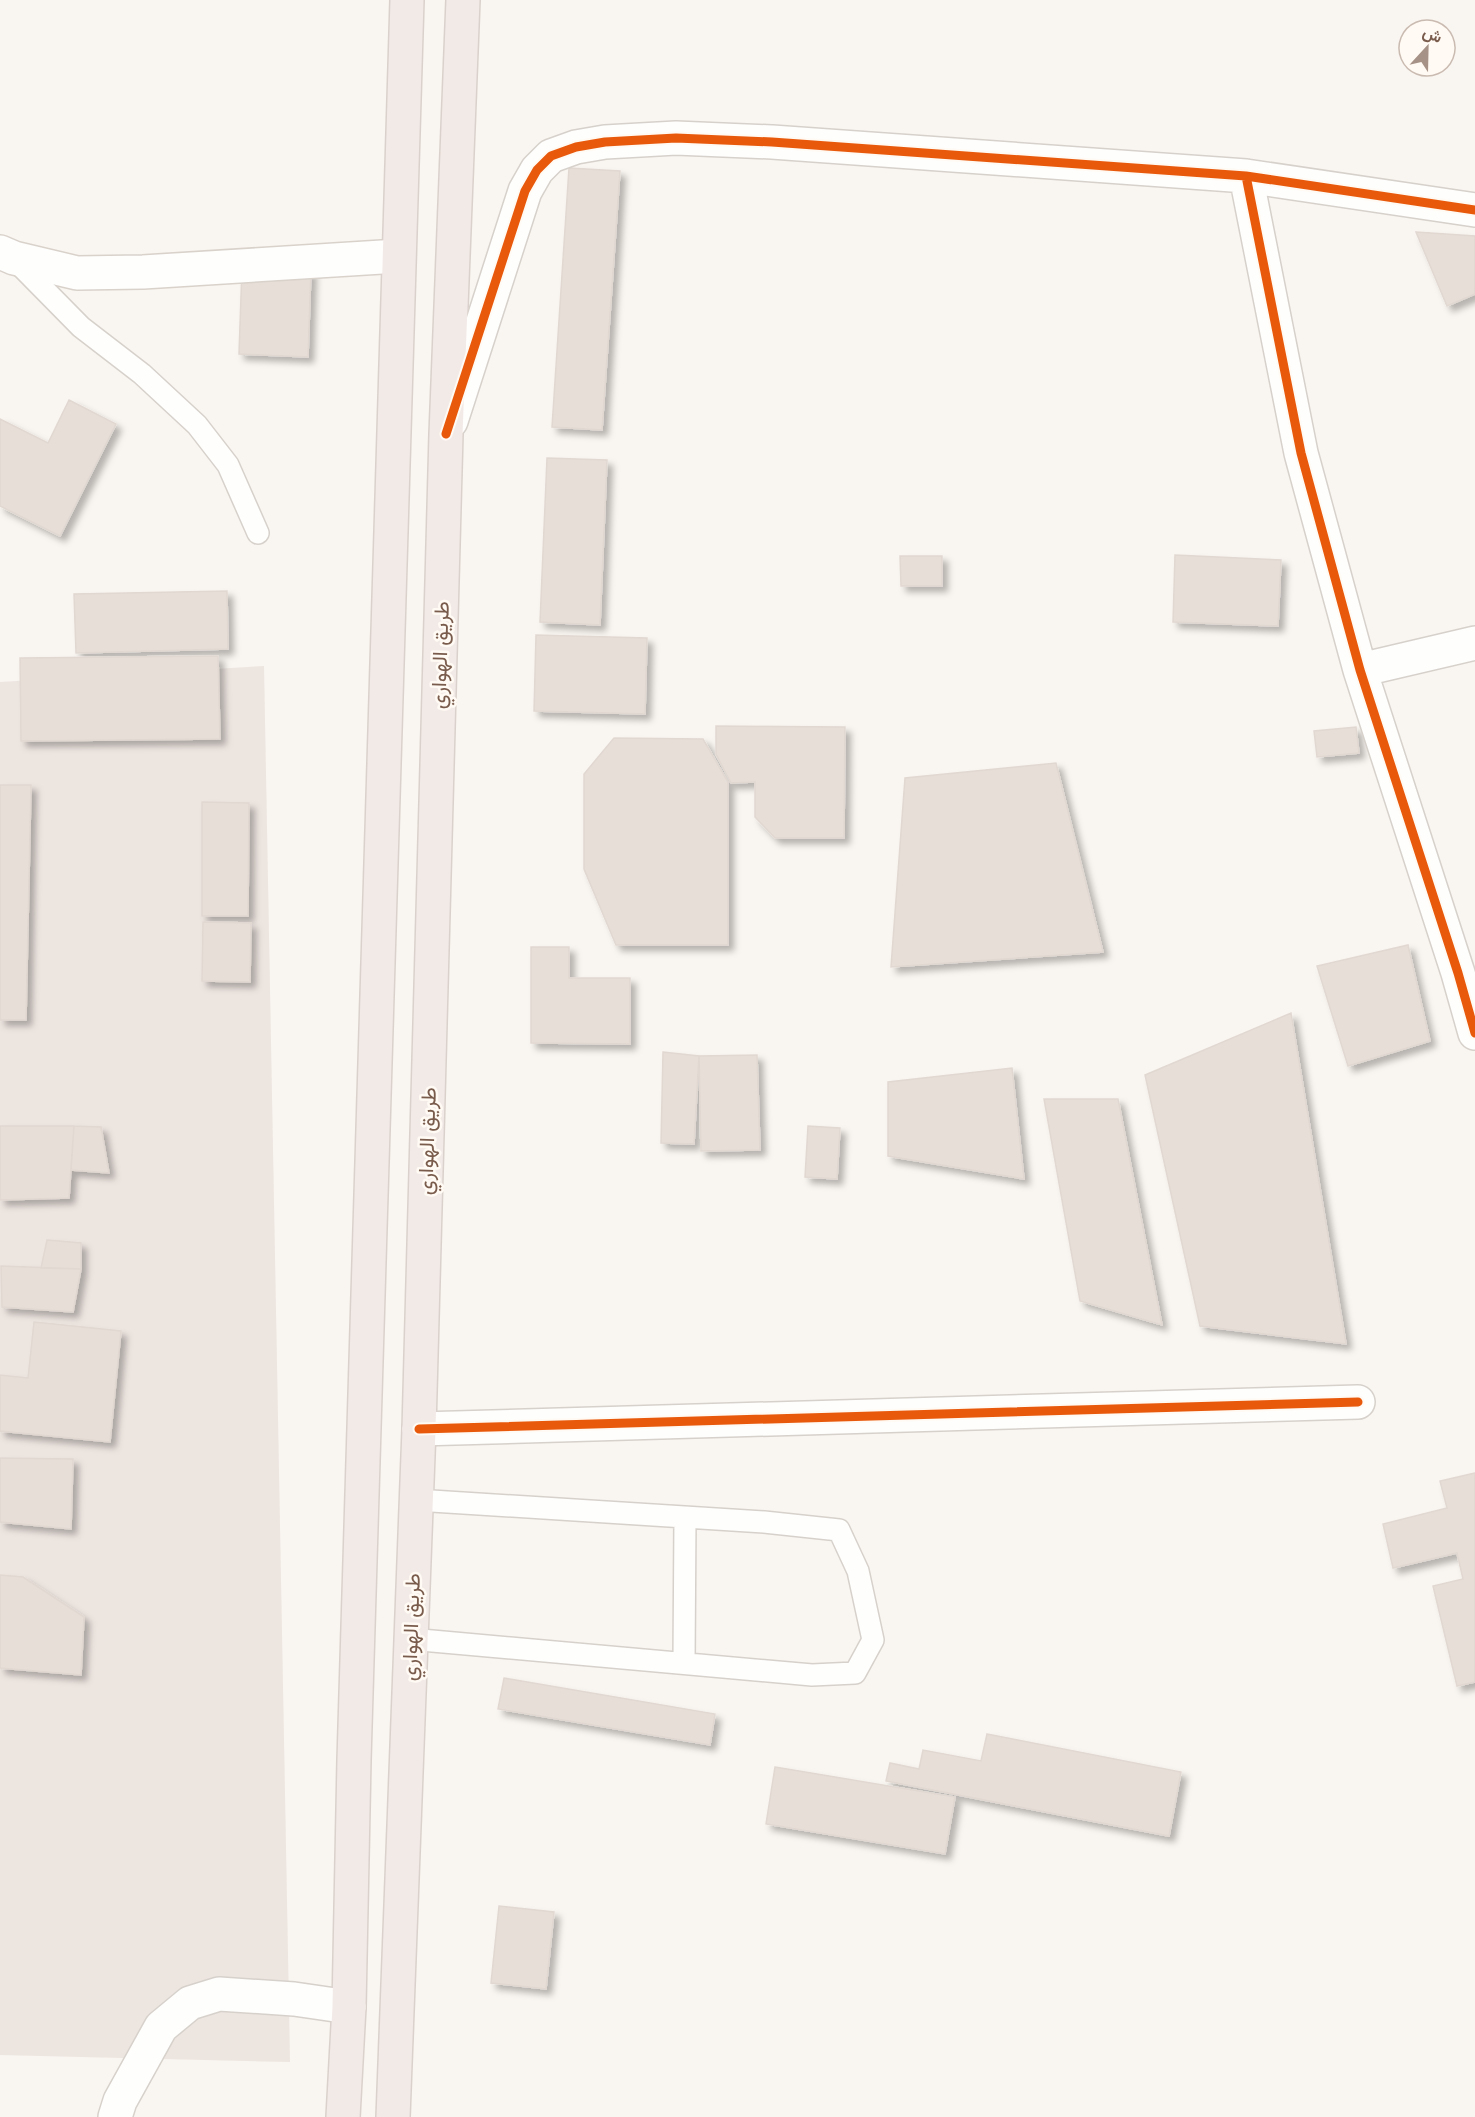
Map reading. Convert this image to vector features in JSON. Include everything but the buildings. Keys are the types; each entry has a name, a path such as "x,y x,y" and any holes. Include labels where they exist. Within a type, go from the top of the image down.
{"highway":[{"path":"343,2117 349,2007 354,1748 407,0"},
{"name":"طريق الهواري","path":"393,2117 419,1429 446,434 463,0"}],"street":[{"path":"446,434 525,191 537,170 551,156 576,147 606,142 676,138 772,142 1246,176 1475,210"},
{"path":"1246,176 1301,453 1360,670 1455,962 1475,1033"},
{"path":"7,255 77,273 142,272 399,256"},
{"path":"1360,670 1475,643"},
{"path":"419,1429 1358,1402"},
{"path":"115,2117 120,2101 161,2027 190,2003 219,1994 294,1999 349,2007"}],"lane":[{"path":"7,255 81,327 142,374 197,425 228,465 258,533"},
{"path":"410,1639 812,1675 855,1673 873,1640 858,1571 839,1530 764,1522 416,1500"},
{"path":"684,1663 685,1517"}],"shaded area":[{"path":"264,666 290,2062 0,2055 0,682"}],"cycle path":[{"path":"446,434 525,191 537,170 551,156 576,147 605,142 676,138 772,142 1246,176 1475,210"},
{"path":"1246,176 1301,453 1360,670 1458,973 1475,1033"},
{"path":"419,1429 1358,1402"}]}
